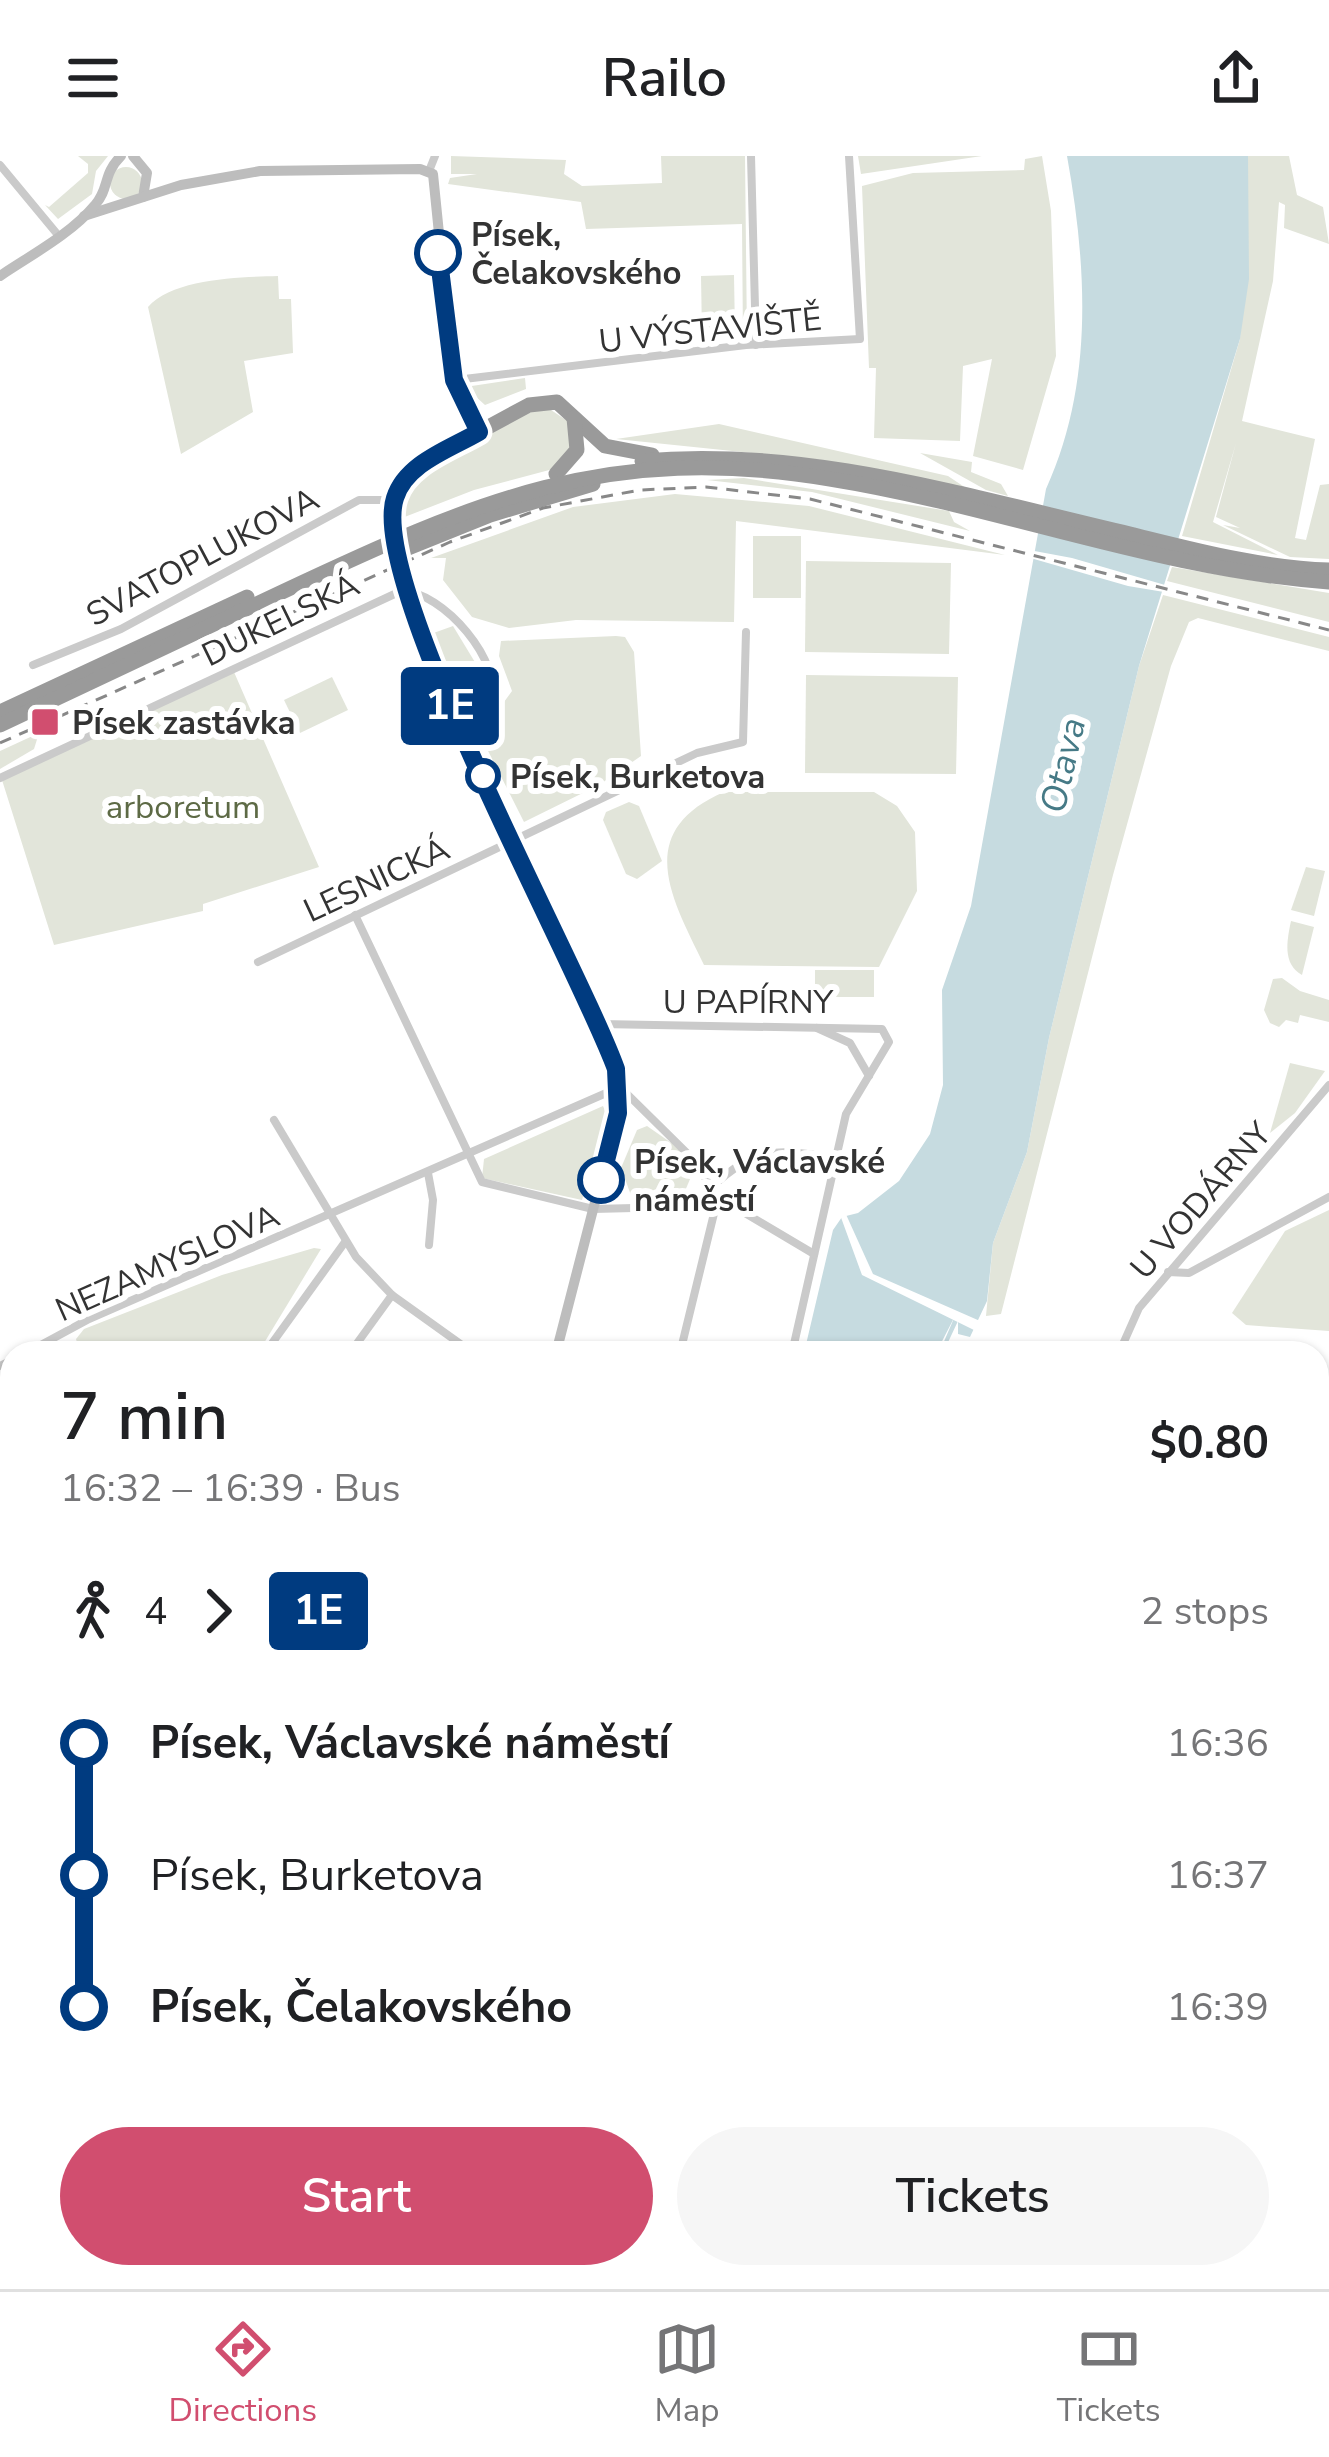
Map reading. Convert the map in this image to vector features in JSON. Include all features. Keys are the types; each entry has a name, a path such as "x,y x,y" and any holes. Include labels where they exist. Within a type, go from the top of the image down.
{"highway":[{"path":"479,432 543,402 556,402 604,446 675,464 816,476 1004,511 1329,582"},
{"path":"556,474 577,450 573,415"},
{"path":"0,712 439,509 556,474 675,464"},
{"path":"398,552 490,514 675,464"},
{"path":"0,724 442,518 556,482 675,464"},
{"path":"1213,560 1329,571"}],"main road":[{"path":"0,276 84,215 104,190 104,176 120,158 139,164 164,184 294,168 429,171 436,183 438,253 454,380 479,432 407,476 393,506 398,552 430,661 598,1024 620,1087 559,1341"},
{"path":"139,164 148,188 141,200"},
{"path":"84,215 181,185"},
{"path":"104,190 119,204"}],"street":[{"path":"429,171 435,156"},
{"path":"751,156 756,345"},
{"name":"U VÝSTAVIŠTĚ","path":"454,380 756,345 860,339 849,156"},
{"path":"0,165 58,235"},
{"name":"SVATOPLUKOVA","path":"34,665 121,629 359,500 393,506"},
{"name":"DUKELSKÁ","path":"0,778 401,590 421,591 443,604 467,633 494,682 490,703 459,726"},
{"name":"LESNICKÁ","path":"258,962 697,753 743,742 746,632"},
{"path":"355,915 478,1178 489,1185 593,1208 717,1202 814,1254"},
{"name":"U PAPÍRNY","path":"598,1024 870,1025 882,1029 889,1042 870,1078"},
{"path":"795,1341 846,1114 870,1078 850,1043 811,1026"},
{"name":"U VODÁRNY","path":"1124,1341 1139,1308 1329,1085"},
{"path":"620,1087 713,1186 717,1202 683,1341"},
{"name":"NEZAMYSLOVA","path":"48,1341 620,1087"},
{"path":"274,1120 345,1241 392,1295 456,1341"},
{"path":"713,1186 750,1155 798,1149 836,1157"},
{"path":"428,1174 433,1200 429,1245"},
{"path":"1168,1273 1190,1273 1329,1197"},
{"path":"274,1341 345,1241"},
{"path":"359,1341 392,1295"}],"green space":[{"path":"78,156 108,156 96,171 92,194 58,219 45,205 49,207 88,173 88,164"},
{"path":"451,156 566,160 564,174 582,186 662,183 661,156 745,156 747,339 743,343 742,224 586,229 581,202 448,184 450,178 477,174 451,174"},
{"path":"858,156 982,156 861,174"},
{"path":"1042,156 1051,211 1056,356 1023,470 973,456 992,359 963,366 960,441 874,438 876,368 869,368 862,186 913,173 1024,170 1025,159"},
{"path":"1248,156 1289,156 1297,195 1323,207 1329,244 1284,228 1285,205 1279,202 1273,281 1242,421 1315,439 1295,538 1306,540 1320,485 1329,484 1329,559 1290,557 1223,525 1240,528 1216,517 1236,443 1213,522 1278,555 1182,536 1240,339"},
{"path":"126,167 137,172 142,183 137,194 126,199 115,194 110,183 115,172"},
{"path":"734,275 735,334 702,335 701,276"},
{"path":"278,276 279,299 291,299 293,353 244,361 253,412 181,454 148,307 159,297 191,285"},
{"path":"525,378 526,389 485,405 465,387"},
{"path":"548,408 569,422 572,445 553,469 474,490 402,518 404,493 416,478 519,415"},
{"path":"719,424 948,476 969,490 821,460 616,439"},
{"path":"920,453 972,462 971,472 1001,484 1008,496 986,490"},
{"path":"744,478 949,511 954,522 970,531 812,492 707,480"},
{"path":"675,494 809,506 1005,555 736,521 734,622 576,620 509,628 472,617 443,580 446,558 431,558 573,507"},
{"path":"753,536 801,536 801,598 753,598"},
{"path":"806,561 951,563 949,654 805,652"},
{"path":"1172,567 1329,593 1329,622 1167,581"},
{"path":"1163,595 1329,637 1329,651 1198,618 1189,622 1171,666 1113,875 1001,1314 986,1316 993,1243 1027,1152 1049,1038 1139,666"},
{"path":"453,626 490,687 488,698 473,711 459,709 428,635"},
{"path":"625,637 634,652 641,756 599,785 524,822 480,735 512,691 499,656 501,641"},
{"name":"arboretum","path":"234,672 319,867 203,904 203,911 54,945 2,780"},
{"path":"806,675 958,677 956,774 805,773"},
{"path":"332,677 348,710 300,733 284,700"},
{"path":"39,733 34,749 0,769 0,751"},
{"path":"724,792 874,792 897,806 915,832 917,891 879,967 704,965 672,892 669,847 678,827 695,808"},
{"path":"629,802 639,806 662,861 637,879 626,874 603,820 606,812"},
{"path":"1306,867 1325,871 1314,916 1291,910"},
{"path":"1291,921 1314,927 1302,975 1289,958"},
{"path":"815,970 874,970 874,997 815,997"},
{"path":"1282,978 1300,991 1329,1000 1329,1022 1300,1015 1298,1023 1286,1020 1279,1027 1270,1023 1264,1010 1273,979"},
{"path":"1290,1063 1325,1071 1295,1113 1270,1133"},
{"path":"603,1106 607,1115 582,1200 482,1178 484,1159"},
{"path":"647,1126 680,1149 693,1172 685,1191 661,1203 632,1198 621,1168 637,1130"},
{"path":"1329,1210 1329,1331 1246,1325 1232,1313 1285,1231"},
{"path":"321,1249 265,1341 77,1341 84,1329 222,1275"}],"water":[{"name":"Otava","path":"1067,156 1248,156 1249,279 1240,339 1139,666 1049,1038 1027,1152 993,1243 987,1301 970,1337 958,1334 958,1321 949,1341 944,1341 955,1316 942,1341 807,1341 833,1230 842,1217 858,1213 899,1181 930,1134 943,1085 942,990 971,906 1046,489 1062,449 1079,367 1079,240"}],"pier":[{"path":"1029,550 1172,587 1170,593 1128,586 1027,557"},
{"path":"844,1210 873,1274 980,1321 976,1331 862,1275 839,1212"}],"railway":[{"path":"0,743 450,542 543,508 640,490 706,487 810,499 1329,630"}],"bus line":[{"name":"1E","path":"438,253 454,380 479,432 407,476 394,500 393,531 430,661 616,1069 618,1113 601,1180"}],"place":[{"name":"Písek, Čelakovského","path":"438,253"},
{"name":"Písek zastávka","path":"45,722"},
{"name":"Písek, Burketova","path":"483,776"},
{"name":"Písek, Václavské náměstí","path":"601,1180"}]}
